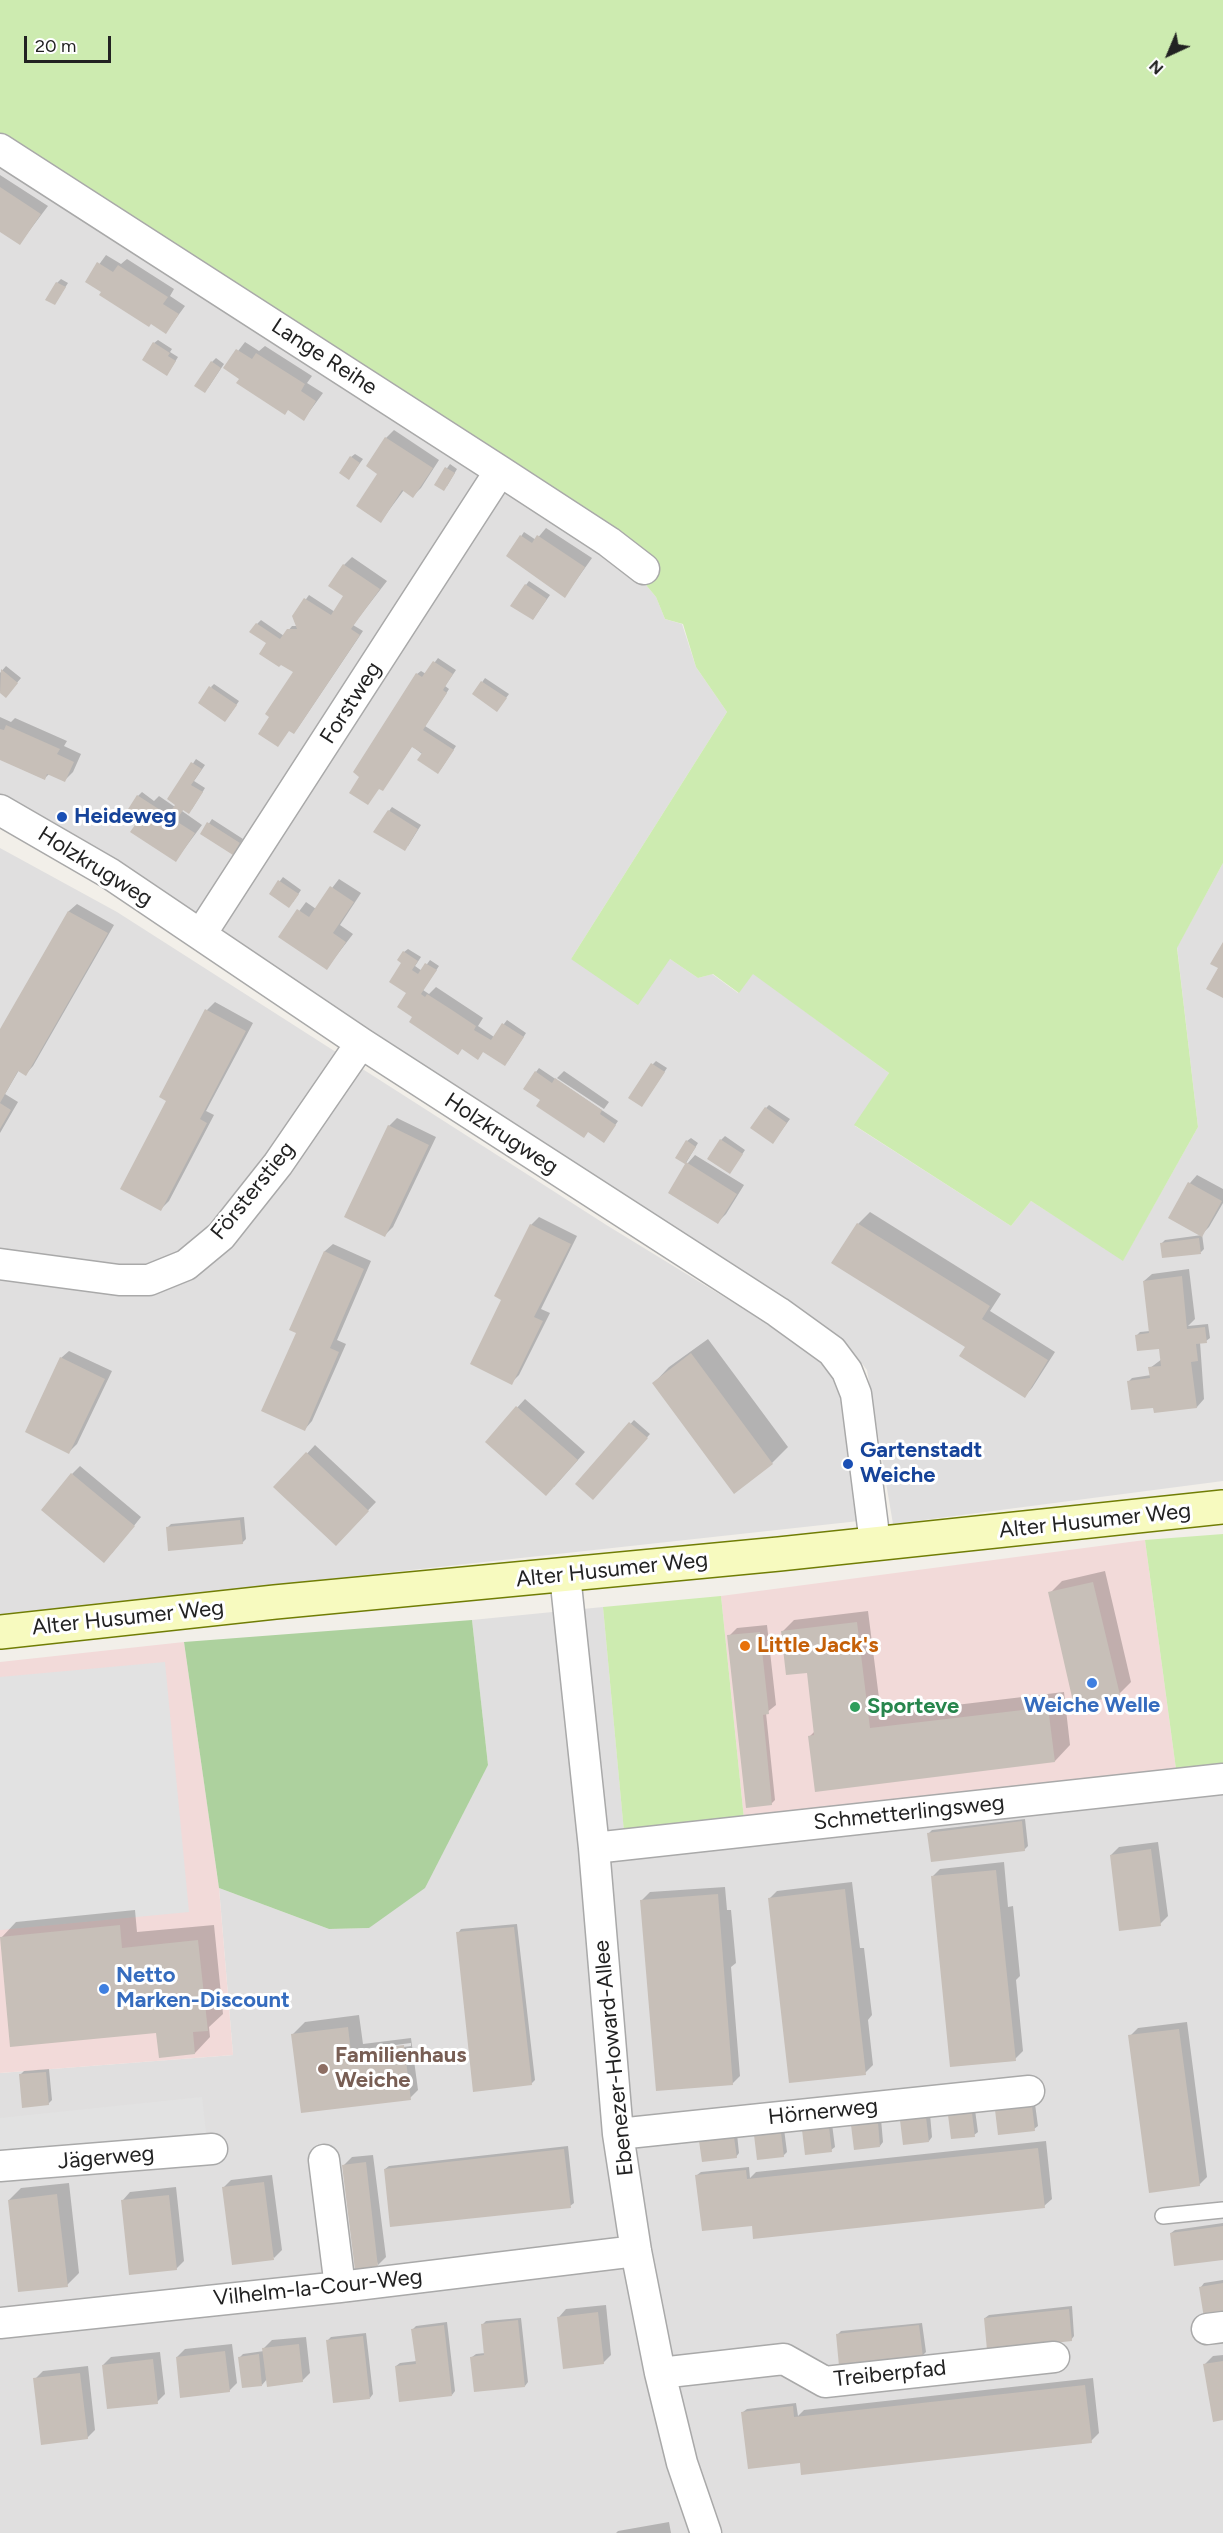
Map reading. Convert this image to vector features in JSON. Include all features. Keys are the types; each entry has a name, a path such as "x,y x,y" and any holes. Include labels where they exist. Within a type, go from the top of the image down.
{"street":[{"name":"Lange Reihe","path":"0,149 609,542 644,569"},
{"name":"Forstweg","path":"201,934 500,471"},
{"name":"Holzkrugweg","path":"0,810 109,873 361,1043 787,1318 832,1351 847,1371 856,1394 875,1543"},
{"name":"Försterstieg","path":"0,1264 119,1280 149,1280 186,1265 221,1236 264,1182 361,1043"},
{"name":"Alter Husumer Weg","path":"0,1632 1223,1507"},
{"name":"Ebenezer-Howard-Allee","path":"565,1575 594,1848 618,2134 636,2252 660,2373 682,2463 706,2533"},
{"name":"Schmetterlingsweg","path":"594,1848 1223,1779"},
{"name":"Hörnerweg","path":"618,2134 1029,2091"},
{"name":"Jägerweg","path":"0,2166 212,2149"},
{"path":"324,2160 340,2287"},
{"name":"Vilhelm-la-Cour-Weg","path":"0,2323 340,2287 636,2252"},
{"name":"Treiberpfad","path":"660,2373 784,2359 825,2382 1054,2356"}],"lane":[{"path":"1163,2216 1223,2210"}],"shaded area":[{"path":"0,159 642,580 656,597 665,619 682,624 696,667 727,712 571,959 670,959 698,978 712,974 738,993 753,973 889,1073 855,1126 1011,1226 1031,1201 1123,1260 1198,1127 1177,947 1223,863 1223,1481 893,1524 867,1370 846,1343 102,854 0,794"},
{"path":"0,848 117,912 608,1226 809,1349 833,1375 845,1403 859,1521 0,1615"},
{"path":"1145,1540 1176,1769 744,1819 721,1596"},
{"path":"603,1607 624,1831 1223,1763 1223,2533 0,2533 0,2073 233,2055 219,1888 329,1929 369,1928 488,1765 472,1620"},
{"path":"184,1642 219,1888 233,2055 0,2073 0,1662"},
{"path":"165,1662 189,1912 0,1930 0,1677"},
{"path":"202,2097 207,2141 0,2161 0,2118"}],"green space":[{"path":"0,0 1223,0 1223,863 1177,948 1198,1127 1123,1261 1031,1201 1011,1226 854,1125 889,1073 753,974 739,993 713,974 698,978 670,959 638,1005 571,959 727,712 696,667 683,624 665,619 656,597 642,580 0,159"},
{"path":"1223,1534 1223,1763 1176,1769 1145,1540"},
{"path":"721,1596 744,1819 624,1832 603,1607"},
{"path":"472,1620 488,1765 425,1888 369,1928 329,1929 219,1888 184,1642"}],"building":[{"path":"0,187 41,214 20,245 0,232"},
{"path":"97,262 113,272 118,265 168,297 163,304 179,314 166,334 151,324 149,327 99,295 101,292 85,282"},
{"path":"56,282 66,287 55,305 45,300"},
{"path":"153,342 170,353 168,356 176,361 167,376 142,360"},
{"path":"236,349 252,359 256,353 305,384 301,391 316,401 304,421 288,410 285,415 236,383 239,379 223,368"},
{"path":"211,361 221,368 205,393 194,386"},
{"path":"385,437 433,468 413,498 402,490 381,523 356,506 377,474 366,466"},
{"path":"350,456 360,463 349,480 339,473"},
{"path":"445,467 455,473 444,491 434,485"},
{"path":"520,535 532,543 537,535 585,567 565,598 506,556"},
{"path":"343,564 380,589 351,629 360,635 294,734 289,731 278,747 258,734 269,717 265,714 293,672 281,665 279,667 259,654 266,643 249,632 256,623 280,639 287,629 297,629 292,616 304,598 331,615 343,596 328,586"},
{"path":"525,584 547,599 533,620 510,606"},
{"path":"433,661 453,674 443,690 447,693 423,730 454,750 438,774 417,760 422,753 412,747 383,791 379,789 368,805 349,793 359,777 353,772 416,673 422,677"},
{"path":"1,669 18,683 6,698 0,693"},
{"path":"481,681 507,698 497,712 472,694"},
{"path":"209,686 237,705 225,722 198,703"},
{"path":"6,725 60,749 57,754 74,762 65,782 47,774 45,780 0,760 0,729 4,730"},
{"path":"191,762 202,769 191,785 203,792 189,814 183,810 176,821 195,833 176,862 130,832 135,825 123,817 137,795 168,815 175,805 167,799"},
{"path":"388,810 418,829 405,851 373,832"},
{"path":"207,822 240,843 233,855 200,834"},
{"path":"278,880 299,894 289,908 269,894"},
{"path":"330,886 354,902 333,933 346,942 327,970 278,937 297,909 309,917"},
{"path":"68,911 108,933 26,1076 18,1071 0,1103 0,1029"},
{"path":"1223,942 1223,998 1206,989 1218,968 1210,964"},
{"path":"403,951 418,961 412,970 418,974 425,963 437,970 421,994 425,997 427,994 452,1010 476,1026 474,1030 491,1040 502,1023 524,1037 505,1066 483,1052 478,1060 462,1049 458,1055 409,1022 412,1017 397,1007 406,993 389,982 401,963 397,960"},
{"path":"205,1009 246,1031 200,1119 207,1123 161,1211 120,1189 166,1101 159,1097"},
{"path":"651,1063 665,1072 642,1107 628,1098"},
{"path":"535,1071 552,1083 555,1078 602,1110 600,1114 616,1125 604,1143 588,1132 584,1138 536,1106 540,1100 523,1089"},
{"path":"0,1103 11,1110 0,1129"},
{"path":"765,1107 787,1123 773,1144 750,1128"},
{"path":"388,1125 429,1145 385,1237 344,1217"},
{"path":"720,1139 743,1154 730,1174 707,1159"},
{"path":"686,1140 696,1147 686,1162 737,1194 718,1224 668,1193 685,1164 675,1158"},
{"path":"1188,1182 1222,1201 1202,1237 1168,1218"},
{"path":"857,1223 990,1306 982,1319 1048,1360 1025,1398 959,1356 965,1347 831,1263"},
{"path":"530,1224 571,1244 534,1317 543,1321 512,1385 470,1364 501,1300 494,1296"},
{"path":"1199,1238 1201,1254 1162,1258 1160,1243"},
{"path":"324,1251 364,1269 330,1348 339,1352 305,1431 261,1411 296,1333 289,1330"},
{"path":"1182,1276 1187,1329 1205,1327 1207,1343 1196,1344 1198,1361 1191,1362 1197,1408 1154,1413 1153,1408 1131,1410 1127,1381 1150,1378 1148,1367 1161,1366 1159,1349 1137,1351 1135,1335 1149,1333 1143,1281"},
{"path":"691,1353 773,1464 734,1494 652,1383"},
{"path":"60,1357 105,1379 69,1454 25,1432"},
{"path":"516,1406 578,1460 546,1496 485,1442"},
{"path":"629,1422 648,1438 593,1500 575,1484"},
{"path":"306,1452 369,1511 336,1546 273,1487"},
{"path":"71,1473 135,1526 104,1563 41,1510"},
{"path":"240,1520 243,1544 168,1551 166,1527"},
{"path":"1093,1582 1120,1695 1074,1706 1048,1592"},
{"path":"857,1622 870,1728 1048,1707 1055,1762 815,1792 808,1736 814,1735 807,1673 786,1675 781,1631"},
{"path":"760,1632 769,1714 763,1715 772,1805 746,1808 727,1635"},
{"path":"1022,1821 1025,1851 931,1862 927,1833"},
{"path":"1151,1849 1161,1926 1119,1931 1110,1855"},
{"path":"996,1870 1016,2061 950,2067 931,1876"},
{"path":"845,1889 866,2075 789,2083 768,1898"},
{"path":"718,1894 733,2085 656,2091 640,1900"},
{"name":"Netto Marken-Discount","path":"120,1925 122,1948 198,1940 208,2031 193,2032 195,2054 159,2058 156,2033 10,2047 0,1937"},
{"path":"514,1927 532,2085 473,2092 456,1932"},
{"path":"348,2027 351,2052 404,2045 411,2100 301,2113 291,2034"},
{"path":"1179,2029 1200,2186 1149,2193 1128,2035"},
{"path":"46,2072 49,2105 22,2108 19,2074"},
{"path":"1032,2106 1035,2131 998,2135 995,2110"},
{"path":"972,2113 975,2137 951,2139 948,2115"},
{"path":"926,2117 929,2142 903,2145 900,2120"},
{"path":"878,2122 880,2147 854,2150 851,2125"},
{"path":"829,2127 832,2152 805,2155 802,2130"},
{"path":"781,2132 784,2157 757,2160 754,2135"},
{"path":"734,2137 737,2158 702,2162 699,2141"},
{"path":"1038,2148 1045,2208 753,2239 752,2226 702,2231 695,2175 746,2170 747,2179"},
{"path":"564,2149 571,2208 390,2227 384,2169"},
{"path":"366,2162 378,2267 355,2270 342,2165"},
{"path":"264,2182 274,2260 232,2265 222,2187"},
{"path":"57,2194 68,2287 18,2292 8,2200"},
{"path":"169,2195 177,2270 129,2275 121,2200"},
{"path":"1223,2226 1223,2260 1174,2266 1170,2233"},
{"path":"1223,2283 1223,2315 1204,2318 1199,2287"},
{"path":"1069,2309 1072,2341 987,2350 984,2318"},
{"path":"598,2312 604,2364 563,2369 557,2317"},
{"path":"518,2320 525,2387 474,2392 470,2357 484,2355 481,2324"},
{"path":"444,2325 452,2396 399,2402 395,2366 416,2364 411,2329"},
{"path":"919,2325 923,2357 839,2366 836,2334"},
{"path":"363,2336 370,2399 333,2403 326,2340"},
{"path":"299,2344 303,2382 267,2387 262,2348"},
{"path":"225,2351 230,2392 180,2398 176,2357"},
{"path":"259,2354 262,2386 242,2388 238,2357"},
{"path":"153,2359 158,2404 107,2409 102,2365"},
{"path":"1223,2361 1223,2420 1213,2422 1203,2364"},
{"path":"80,2373 88,2439 41,2445 33,2378"},
{"path":"1085,2385 1092,2443 801,2475 800,2463 748,2469 741,2412 793,2406 794,2417"}],"place":[{"name":"Heideweg","path":"62,817"},
{"name":"Gartenstadt Weiche","path":"848,1464"},
{"name":"Little Jack's","path":"745,1646"},
{"name":"Weiche Welle","path":"1092,1683"},
{"name":"Sporteve","path":"855,1707"},
{"name":"Netto Marken-Discount","path":"104,1989"},
{"name":"Familienhaus Weiche","path":"323,2069"}]}
